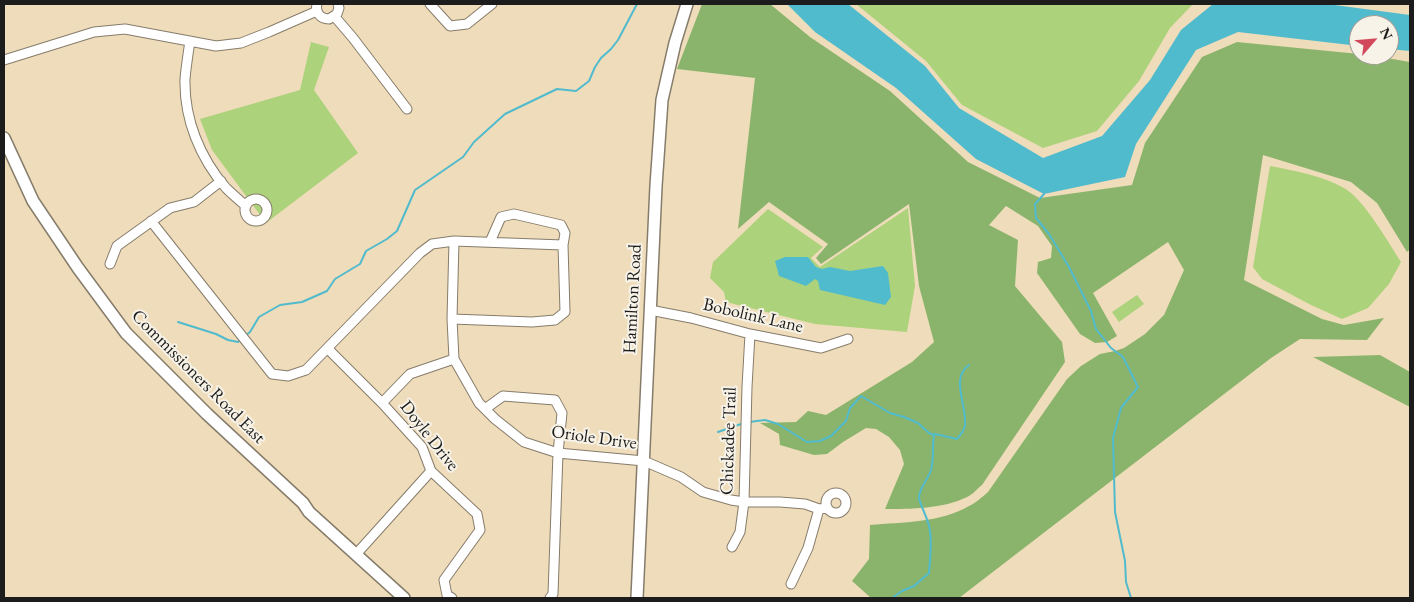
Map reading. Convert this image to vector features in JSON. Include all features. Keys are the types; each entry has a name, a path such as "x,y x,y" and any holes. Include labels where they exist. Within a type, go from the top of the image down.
{"main road":[{"name":"Hamilton Road","path":"637,598 656,186 662,100 687,4"},
{"name":"Commissioners Road East","path":"4,138 33,201 78,268 126,333 207,414 303,503 309,512 404,598"},
{"name":"Commissioners Road East","path":"303,503 313,508 411,598"}],"street":[{"path":"4,60 94,32 125,29 216,46 242,43 269,32 317,7 320,16 326,19 335,17 338,12 338,4"},
{"path":"430,4 450,26 467,24 492,4"},
{"path":"335,17 407,109"},
{"path":"190,41 185,77 187,110 198,145 210,167 226,188 246,206"},
{"path":"110,264 117,246 170,208 194,202 221,181"},
{"path":"452,319 532,322 555,320 565,312 565,233 561,225 514,214 501,217 490,242"},
{"path":"151,221 272,374 288,376 306,370 328,350 420,253 432,244 454,241 564,245"},
{"name":"Oriole Drive","path":"454,241 452,319 454,359 479,403 495,419 524,442 558,453 644,461 681,477 703,492 731,500 805,504 823,508 808,548 790,584"},
{"name":"Bobolink Lane","path":"650,310 690,318 750,334 821,348 848,340"},
{"name":"Chickadee Trail","path":"732,547 740,532 744,502 750,334"},
{"name":"Doyle Drive","path":"328,350 382,403 422,447 432,471 477,514 480,530 444,580 447,595 452,598"},
{"path":"382,403 410,374 454,359"},
{"path":"485,409 503,396 555,400 562,413 558,453 553,594 550,598"},
{"path":"359,551 432,471"}],"green space":[{"path":"702,4 770,4 810,37 890,91 968,162 1040,198 1132,185 1145,143 1202,57 1237,42 1349,53 1349,65 1399,65 1399,60 1410,62 1410,249 1407,252 1377,203 1351,182 1263,155 1244,280 1322,319 1344,325 1384,318 1367,340 1300,339 1271,358 959,598 871,598 852,581 869,559 870,525 934,519 958,512 979,500 988,492 1067,379 1081,366 1100,354 1124,348 1145,334 1164,315 1184,270 1168,242 1093,293 1117,336 1107,342 1095,343 1080,334 1037,273 1038,262 1051,258 1052,246 1038,226 1006,206 989,225 1018,240 1015,286 1062,342 1065,362 982,485 973,493 958,501 937,506 885,509 904,464 900,450 889,437 876,429 866,428 827,454 814,455 780,445 779,434 760,423 796,422 808,411 826,415 912,362 934,342 919,286 909,204 821,264 816,258 828,244 769,202 738,229 755,78 677,69"},
{"path":"856,4 1193,4 1170,28 1139,81 1097,131 1043,148 962,105 926,61"},
{"path":"311,42 329,47 314,90 358,153 266,223 212,150 200,119 300,90"},
{"path":"1270,166 1317,177 1344,188 1360,201 1375,222 1401,262 1389,284 1368,308 1342,319 1262,279 1253,267"},
{"path":"908,208 915,286 907,332 815,324 726,302 724,292 710,278 713,262 768,209 823,247 811,258 820,267"},
{"path":"1137,295 1144,304 1119,322 1112,312"},
{"path":"1380,355 1410,372 1410,407 1313,357"}],"water":[{"path":"787,4 848,4 925,66 959,108 1043,158 1102,136 1150,80 1181,30 1213,4 1327,4 1410,15 1410,51 1399,50 1399,15 1349,15 1349,45 1238,32 1196,50 1136,144 1125,177 1044,194 976,159 896,88 815,32"},
{"path":"785,257 808,257 816,267 822,269 830,267 850,271 883,266 888,273 891,297 885,305 820,290 818,281 815,279 806,286 779,276 775,261"}],"waterway":[{"path":"245,336 250,332 259,317 280,305 302,302 327,291 335,279 360,264 366,251 397,231 415,190 463,157 474,142 505,114 557,89 576,91 589,81 601,58 618,40 637,4"},
{"path":"1044,194 1035,204 1036,218 1049,234 1069,267 1091,311 1096,329 1111,348 1123,357 1138,387 1121,408 1113,438 1115,512 1125,561 1126,582 1131,598"},
{"path":"178,322 216,334 228,340 238,342 241,339"},
{"path":"749,422 765,420 778,424 807,442 820,441 831,436 846,421 850,408 861,396 890,413 918,423 929,433 957,439 965,425 960,384 961,377 963,370 969,365"},
{"path":"718,432 744,423"},
{"path":"892,598 914,586 929,573 930,531 919,498 920,490 931,470 934,435"}]}
